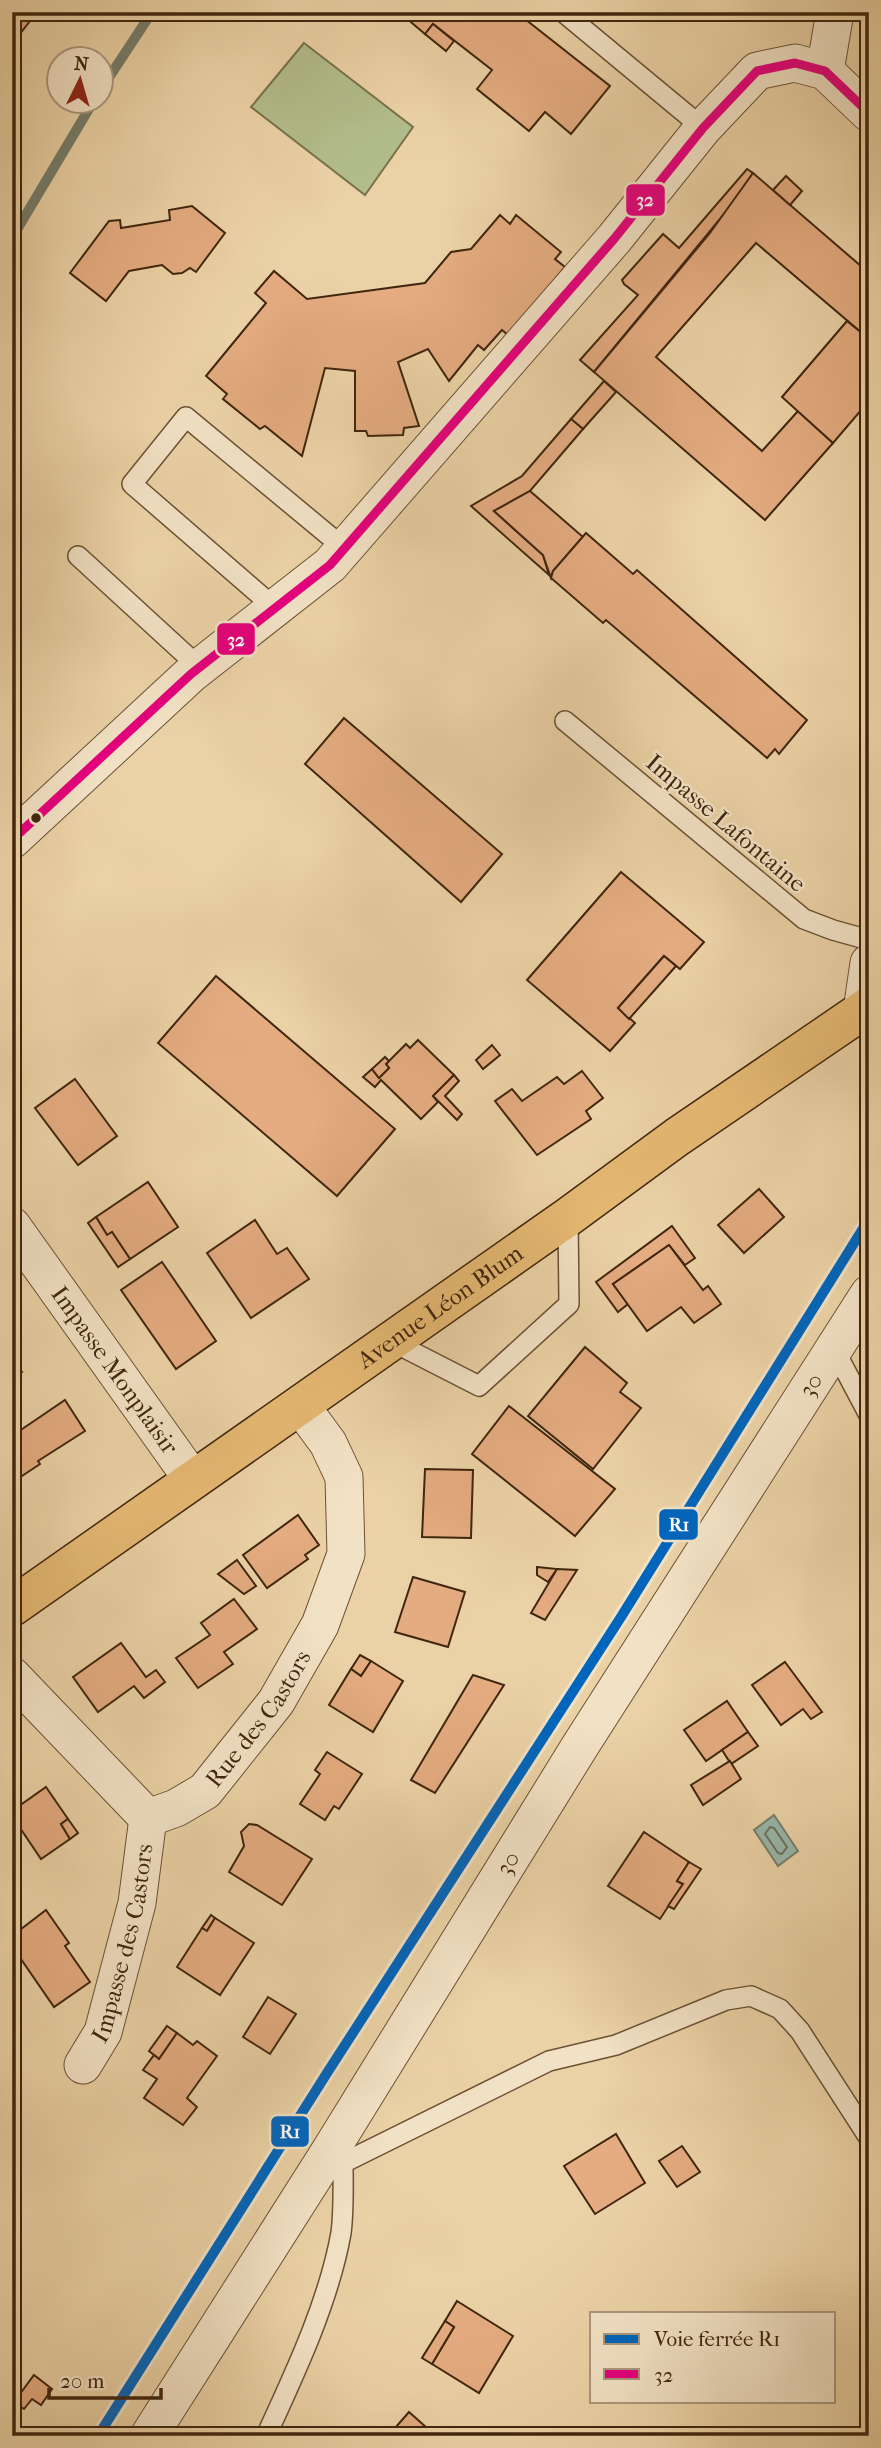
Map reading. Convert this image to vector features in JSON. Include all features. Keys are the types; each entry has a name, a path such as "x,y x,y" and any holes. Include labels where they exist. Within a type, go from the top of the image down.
{"main road":[{"name":"Avenue Léon Blum","path":"12,1607 568,1217 677,1137 865,1009"}],"street":[{"path":"825,71 835,12"},
{"path":"12,840 200,667 330,565 614,239 703,128 757,71 795,63 825,71 869,113"},
{"path":"865,1009 869,963"},
{"name":"Impasse Monplaisir","path":"12,1226 193,1480"},
{"name":"30","path":"149,2436 336,2157 580,1746 869,1294"},
{"name":"Rue des Castors","path":"148,1818 176,1808 205,1791 276,1702 320,1625 346,1554 344,1477 328,1443 300,1405"},
{"path":"12,1676 148,1818"},
{"name":"Impasse des Castors","path":"83,2064 103,2032 137,1903 148,1818"}],"lane":[{"path":"563,12 703,128"},
{"path":"275,608 132,484 186,417 344,548"},
{"path":"78,556 200,667"},
{"name":"Impasse Lafontaine","path":"565,721 804,919 869,940"},
{"path":"391,1341 479,1386 569,1304 568,1217"},
{"path":"834,1349 869,1415"},
{"path":"266,2436 297,2369 333,2268 341,2231 336,2157 549,2062 616,2045 726,2000 751,1996 780,2009 800,2031 869,2138"}],"green space":[{"path":"304,43 413,127 365,195 251,107"}],"water":[{"path":"774,1815 798,1851 778,1866 754,1830"}],"building":[{"path":"12,12 37,12 12,44"},
{"path":"399,12 516,12 610,86 571,134 545,112 529,131 477,89 492,70 433,24 425,34"},
{"path":"433,24 454,41 446,51 425,34"},
{"path":"747,169 753,173 738,197 594,372 580,360 638,295 622,280 663,234 679,248"},
{"path":"753,173 869,273 869,339 756,243 656,357 762,451 798,411 833,443 765,520 594,372 710,233"},
{"path":"786,176 802,191 790,205 773,190"},
{"path":"192,206 225,233 196,272 190,268 173,274 162,265 129,271 106,301 70,273 109,221 120,220 121,228 170,220 169,210"},
{"path":"500,215 510,224 516,215 561,252 555,259 565,267 509,336 502,330 484,350 478,345 449,381 428,349 398,362 419,426 404,428 403,435 368,436 366,431 355,431 355,371 325,368 302,456 265,426 260,429 223,399 227,394 206,376 266,303 255,293 274,271 307,299 425,283 451,252 471,249"},
{"path":"847,321 869,339 869,401 833,443 782,397"},
{"path":"604,381 616,392 583,429 571,419"},
{"path":"571,419 583,429 530,491 494,511 543,555 549,575 471,506 522,476"},
{"path":"530,491 583,537 553,571 551,578 543,555 494,511"},
{"path":"586,533 633,574 637,570 807,720 779,754 775,749 767,758 606,620 603,623 551,578 553,571"},
{"path":"344,718 502,854 461,902 305,764"},
{"path":"621,872 704,942 680,969 664,956 618,1008 635,1023 610,1051 527,980"},
{"path":"664,956 676,966 629,1019 618,1008"},
{"path":"216,976 395,1129 337,1196 158,1043"},
{"path":"418,1040 454,1075 433,1096 438,1102 421,1119 381,1080 375,1087 363,1077 372,1069 379,1078 389,1068 386,1064 406,1044 410,1048"},
{"path":"492,1045 500,1055 483,1069 476,1060"},
{"path":"385,1057 389,1061 386,1064 389,1068 379,1078 372,1069"},
{"path":"582,1071 603,1098 586,1111 591,1119 537,1155 495,1101 512,1089 522,1101 557,1077 564,1084"},
{"path":"454,1075 459,1081 445,1096 462,1114 457,1120 433,1096"},
{"path":"75,1079 117,1136 78,1165 35,1108"},
{"path":"148,1182 178,1227 130,1259 112,1232 107,1235 96,1217"},
{"path":"759,1189 784,1217 744,1253 718,1225"},
{"path":"96,1217 107,1235 112,1232 130,1259 118,1267 88,1223"},
{"path":"255,1220 277,1254 287,1248 309,1279 251,1318 207,1253"},
{"path":"672,1226 695,1258 685,1265 669,1245 613,1284 628,1304 618,1312 596,1282"},
{"path":"669,1245 703,1290 708,1286 721,1304 694,1323 681,1307 647,1331 613,1284"},
{"path":"162,1262 216,1341 176,1369 121,1290"},
{"path":"585,1347 627,1383 620,1392 641,1408 593,1469 528,1416"},
{"path":"12,1357 22,1372 17,1375 12,1367"},
{"path":"65,1400 85,1431 38,1461 40,1464 13,1482 12,1436"},
{"path":"509,1406 615,1489 575,1536 472,1454"},
{"path":"425,1469 473,1470 471,1538 422,1537"},
{"path":"298,1515 319,1545 305,1555 308,1559 267,1588 243,1555"},
{"path":"237,1560 256,1586 244,1594 218,1574"},
{"path":"537,1567 557,1569 548,1582 537,1575"},
{"path":"557,1569 577,1570 545,1620 531,1613"},
{"path":"413,1577 465,1592 448,1647 395,1632"},
{"path":"234,1599 257,1629 224,1652 233,1664 198,1688 176,1658 210,1635 201,1623"},
{"path":"121,1643 146,1677 156,1670 165,1682 144,1698 134,1686 98,1712 73,1677"},
{"path":"360,1655 371,1661 361,1676 351,1669"},
{"path":"371,1661 403,1681 373,1732 329,1705 351,1669 361,1676"},
{"path":"785,1662 822,1712 811,1719 803,1709 781,1725 752,1685"},
{"path":"473,1675 504,1685 435,1793 411,1780"},
{"path":"727,1701 748,1732 706,1761 684,1730"},
{"path":"748,1732 758,1746 731,1764 722,1750"},
{"path":"327,1752 362,1774 339,1809 334,1806 325,1820 300,1804 320,1774 315,1770"},
{"path":"730,1761 741,1779 703,1805 691,1785"},
{"path":"46,1787 68,1819 61,1824 70,1839 41,1859 12,1816 12,1811"},
{"path":"68,1819 78,1833 70,1839 61,1824"},
{"path":"249,1824 257,1825 312,1859 282,1905 229,1872 244,1846 241,1832"},
{"path":"644,1832 689,1862 677,1881 683,1884 660,1919 608,1886"},
{"path":"689,1862 701,1869 674,1909 668,1906 683,1884 677,1881"},
{"path":"46,1910 69,1943 65,1946 90,1982 54,2007 12,1946 12,1936"},
{"path":"211,1915 215,1918 207,1931 202,1928"},
{"path":"215,1918 254,1943 220,1995 177,1967 202,1928 207,1931"},
{"path":"268,1997 296,2014 270,2054 243,2037"},
{"path":"167,2026 177,2033 159,2059 149,2051"},
{"path":"177,2033 193,2045 197,2041 217,2056 187,2098 197,2107 183,2125 144,2098 157,2079 143,2070 154,2055 159,2059"},
{"path":"616,2134 645,2183 595,2214 564,2166"},
{"path":"682,2146 700,2172 677,2187 659,2161"},
{"path":"457,2301 513,2336 479,2393 432,2364 454,2327 445,2321"},
{"path":"445,2321 454,2327 432,2364 422,2358"},
{"path":"34,2375 52,2389 41,2405 32,2399 24,2409 14,2402"},
{"path":"409,2412 436,2436 388,2436"}],"waterway":[{"path":"116,67 152,12"},
{"path":"12,238 85,116"}],"rail line":[{"name":"R1","path":"98,2436 327,2073 621,1617 869,1219"}],"transit line":[{"name":"32","path":"12,840 191,674 330,565 614,239 703,128 757,71 795,63 825,71 869,113"}]}
